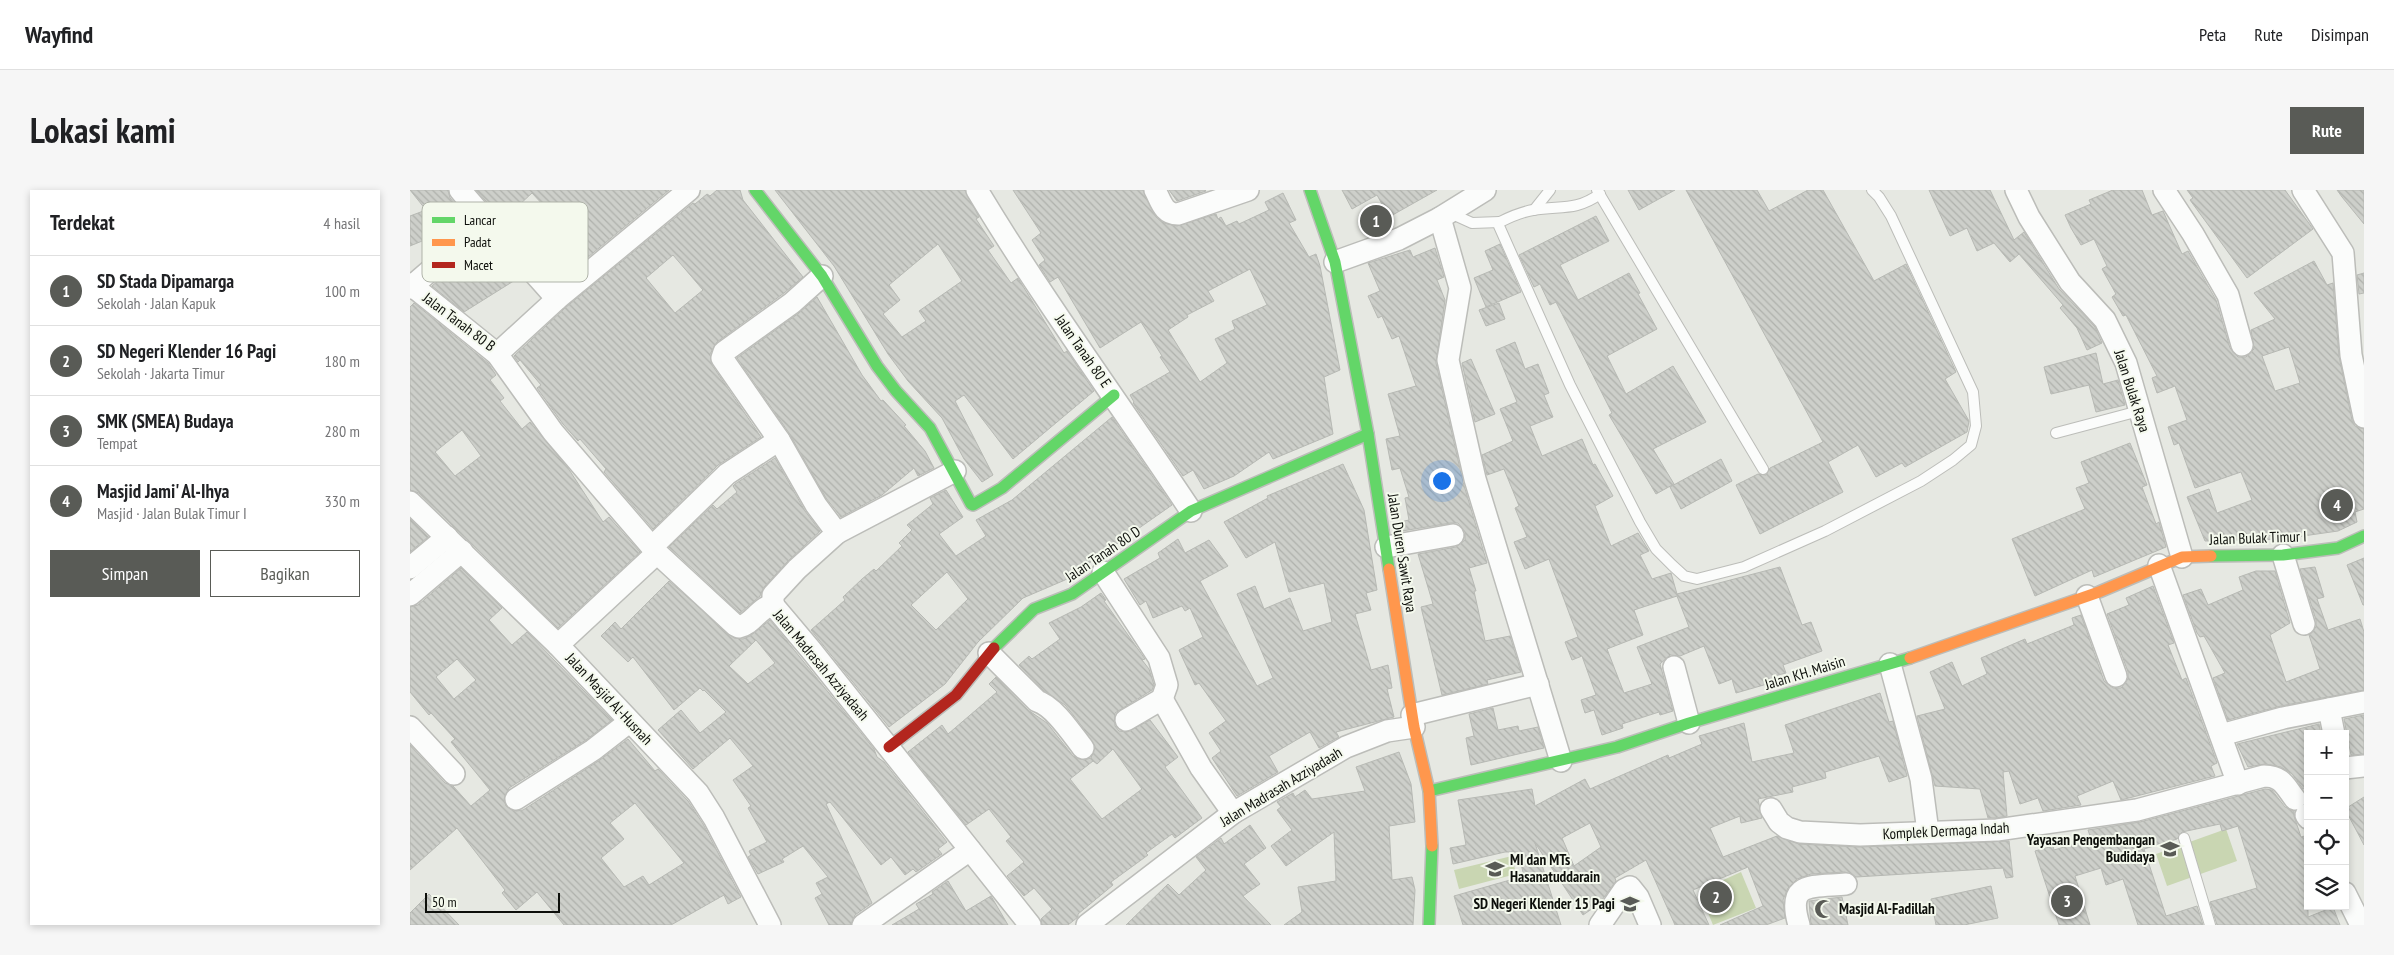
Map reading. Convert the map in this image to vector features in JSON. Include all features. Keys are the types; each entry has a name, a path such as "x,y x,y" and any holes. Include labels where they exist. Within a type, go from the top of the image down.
{"street":[{"path":"460,190 470,202"},
{"name":"Jalan Tanah 80 B","path":"588,274 689,190"},
{"path":"755,190 822,276 878,366 896,391 930,428 955,471 969,502 973,505 1002,488 1114,394"},
{"name":"Jalan Tanah 80 E","path":"977,190 1019,260 1114,394 1191,511"},
{"path":"1155,190 1166,212 1172,214 1178,214 1248,190"},
{"name":"Jalan Duren Sawit Raya","path":"1310,190 1335,262 1368,434 1413,721 1429,791 1432,838 1429,925"},
{"path":"1335,262 1399,239 1445,215 1485,190"},
{"name":"Jalan Bulak Raya","path":"2016,190 2030,217 2070,282 2105,320 2126,363 2182,557"},
{"path":"2164,190 2193,234 2228,295 2242,345"},
{"path":"2303,190 2342,253 2351,355 2364,416"},
{"path":"1445,215 1460,288 1448,360 1475,479 1561,761"},
{"path":"410,286 422,276"},
{"path":"822,276 792,303 722,355 724,362 779,440 812,499 837,533"},
{"path":"549,282 562,295"},
{"name":"Jalan Tanah 80 B","path":"410,286 497,354 578,282"},
{"name":"Jalan Madrasah Azziyadaah","path":"497,354 554,432 654,550 739,627 745,625 767,606 773,606 889,747 1030,925"},
{"name":"Jalan Tanah 80 D","path":"889,747 956,695 989,653 1034,609 1072,594 1191,511 1331,452 1368,434"},
{"path":"558,646 654,550 726,474 779,440"},
{"path":"773,606 773,595 797,569 837,533 955,471"},
{"name":"Jalan Masjid Al-Husnah","path":"410,502 558,646 698,793 714,818 770,925"},
{"path":"1386,547 1453,535"},
{"name":"Jalan Bulak Timur I","path":"2182,557 2282,555 2338,548 2364,536"},
{"path":"410,568 447,537"},
{"path":"410,595 462,551"},
{"path":"2282,555 2304,624"},
{"name":"Jalan KH. Maisin","path":"1429,791 1617,747 1689,723 1890,664 2087,596 2182,557"},
{"path":"2159,565 2238,784"},
{"path":"1103,572 1159,658 1167,685 1162,698 1126,720"},
{"path":"2087,596 2116,676"},
{"path":"989,653 1036,701 1043,703 1065,724 1083,748"},
{"path":"1890,664 1921,779 1928,832"},
{"path":"1674,667 1689,723"},
{"name":"Jalan Madrasah Azziyadaah","path":"1087,925 1233,813 1346,747 1413,721 1538,684"},
{"path":"1162,698 1202,768 1233,813"},
{"path":"2221,735 2283,718 2364,702"},
{"path":"2330,709 2333,730"},
{"path":"516,799 592,750 630,722"},
{"path":"410,727 454,774"},
{"path":"2349,768 2364,766"},
{"name":"Komplek Dermaga Indah","path":"1771,809 1779,822 1787,828 1800,832 1860,835 1997,830 2137,810 2264,776 2274,776 2282,780 2303,811"},
{"path":"864,925 970,850"},
{"path":"1799,925 1794,904 1795,898 1800,892 1808,888 1846,884"},
{"path":"1600,925 1624,890 1630,887 1638,897 1650,925"},
{"path":"2349,899 2361,920"}],"lane":[{"path":"1534,210 1550,190"},
{"path":"1500,222 1500,230 1570,385 1640,522 1656,549 1684,576 1697,579 1744,567 1825,531 1921,481 1953,460 1971,445 1976,426 1973,392 1891,216 1879,197 1872,190"},
{"path":"1445,215 1472,223 1500,222 1534,210 1574,207 1598,192 1763,469"},
{"path":"554,282 562,295"},
{"path":"2056,433 2139,411"},
{"path":"2184,838 2210,925"}],"green space":[{"path":"2226,829 2237,861 2167,886 2156,854"},
{"path":"1512,856 1516,874 1459,889 1454,870"},
{"path":"1741,872 1756,908 1713,925 1699,891"}],"building":[{"path":"410,190 448,190 453,202 422,202 422,205"},
{"path":"476,190 669,190 588,257 588,202 540,202 532,193 522,202 487,202"},
{"path":"717,190 740,190 743,200 803,277 717,342 710,354 712,365 761,437 718,465 653,529 604,472 606,469 580,439 578,441 563,424 537,388 541,385 520,360 518,362 514,356 565,308 693,203 695,204 707,194 710,196","holes":["673,255 703,290 675,313 646,278"]},
{"path":"775,190 965,190 979,217 976,219 994,246 988,250 1011,283 1018,278 1064,353 1067,351 1094,391 1013,459 964,395 955,401 993,475 982,482 964,459 942,418 908,381 888,354 834,266","holes":["938,244 962,281 919,311 926,321 902,337 883,314 900,300 889,285"]},
{"path":"1013,190 1143,190 1156,217 1164,223 1177,226 1216,214 1218,219 1221,217 1226,226 1237,221 1239,224 1269,210 1265,202 1283,193 1296,220 1289,223 1309,257 1316,254 1320,266 1340,370 1324,377 1333,434 1273,459 1269,452 1234,476 1204,489 1193,470 1183,476 1133,403 1130,395 1170,372 1160,357 1162,356 1141,322 1100,348 1058,277 1050,282 1039,265 1045,260 1032,240 1041,233","holes":["1250,269 1267,305 1232,321 1235,329 1215,339 1227,363 1200,382 1168,330 1188,317 1187,315 1214,301 1208,291"]},
{"path":"1169,190 1205,190 1206,191 1177,201"},
{"path":"1342,190 1437,190 1389,217 1377,195 1352,209"},
{"path":"1628,190 1675,190 1639,210"},
{"path":"1686,190 1757,190 1769,211 1808,190 1823,190 1874,281 1906,264 1956,372 1945,379 1969,421 1967,432 1905,467 1902,463 1876,477 1858,445 1828,462 1843,492 1760,534 1736,485 1758,474 1766,475 1770,468 1823,442"},
{"path":"1929,190 1990,190 2014,240 2024,232 2059,289 2095,327 2102,343 2087,350 2077,328 2060,308 2063,305 2019,254 2010,262 1994,243 1977,251 1967,228 1950,236"},
{"path":"2113,190 2142,190 2152,215 2163,211 2182,254 2188,251 2216,300 2230,348 2238,357 2246,357 2254,349 2251,330 2275,319 2254,293 2314,261 2327,285 2333,283 2339,356 2352,420 2355,426 2364,429 2364,509 2355,512 2357,522 2338,531 2282,539 2205,541 2187,497 2209,489 2217,513 2252,500 2241,472 2195,488 2179,443 2174,445 2168,427 2187,420 2175,386 2157,393 2152,378 2157,376 2126,315 2123,316 2112,297 2116,294 2102,269 2107,266 2094,239 2081,245 2065,215 2091,204 2089,200","holes":["2289,347 2300,383 2275,391 2262,356"]},
{"path":"2187,190 2285,190 2313,229 2247,278 2190,200 2193,198"},
{"path":"2337,190 2364,190 2364,224 2342,197"},
{"path":"422,212 422,241 410,246 410,216"},
{"path":"1596,216 1609,241 1560,265 1578,300 1629,273 1640,293 1638,294 1657,329 1607,356 1626,394 1673,366 1706,422 1653,449 1674,484 1656,494 1609,415 1612,413 1556,302 1550,305 1540,284 1534,287 1519,255"},
{"path":"1500,244 1521,292 1486,307 1474,278 1493,270 1485,251"},
{"path":"1435,248 1444,277 1437,280 1445,300 1436,363 1463,482 1487,563 1469,568 1476,591 1474,591 1485,641 1510,636 1521,672 1487,680 1488,684 1442,695 1421,607 1433,604 1418,554 1456,547 1465,540 1465,532 1458,523 1402,531 1400,522 1409,520 1405,498 1409,497 1400,468 1392,470 1386,439 1400,436 1388,394 1416,386 1399,336 1392,339 1382,316 1378,318 1368,296 1380,291 1368,263 1410,250 1413,257"},
{"path":"2364,273 2364,293 2359,294 2357,275"},
{"path":"437,282 512,282 464,312 432,286"},
{"path":"817,297 862,375 881,401 883,400 906,425 904,426 925,451 934,468 918,476 914,468 882,495 841,517 826,498 789,433 737,358 799,313"},
{"path":"414,303 488,363 496,375 490,380 504,398 500,401 522,429 530,422 568,468 603,522 609,517 640,552 558,628 419,493 410,490 410,307","holes":["462,430 481,456 455,476 435,452"]},
{"path":"1499,303 1505,319 1486,326 1479,310"},
{"path":"1515,342 1525,369 1538,364 1549,393 1544,395 1553,417 1530,426 1542,456 1582,439 1593,465 1595,464 1613,496 1595,506 1611,546 1638,533 1649,551 1640,555 1652,579 1671,573 1677,594 1780,567 1802,625 1811,622 1822,651 1783,665 1786,673 1774,676 1774,682 1736,693 1732,679 1719,684 1704,646 1680,656 1670,655 1660,664 1673,711 1660,715 1659,712 1622,724 1623,728 1602,735 1594,710 1585,713 1581,700 1596,695 1582,656 1572,660 1565,642 1578,637 1549,559 1525,569 1514,542 1527,537 1515,508 1519,506 1504,469 1487,475 1482,455 1513,441 1500,409 1517,402 1496,350","holes":["1677,596 1689,627 1637,647 1652,684 1624,693 1607,649 1643,635 1634,610"]},
{"path":"2096,353 2103,384 2118,380 2125,405 2096,412 2089,385 2051,394 2044,367"},
{"path":"1471,359 1495,414 1475,422 1462,363"},
{"path":"1112,417 1172,505 1065,580 1023,598 978,642 945,684 889,727 811,630 845,600 843,597 862,579 874,569 876,571 902,546 899,543 912,530 907,525 933,504 930,498 946,490 963,517 939,534 956,556 986,536 976,520 1012,500","holes":["947,572 968,599 936,630 911,605"]},
{"path":"2130,443 2147,485 2142,487 2156,524 2159,522 2166,547 2094,577 2092,570 2035,596 2012,539 2085,509 2076,488 2089,483 2081,462"},
{"path":"775,458 805,511 820,531 764,587 760,596 740,613 669,547 713,505 717,509 737,492 733,486 735,484"},
{"path":"1721,459 1732,481 1681,509 1670,487"},
{"path":"1343,464 1364,510 1377,590 1366,593 1371,610 1355,614 1371,670 1388,665 1392,688 1387,689 1394,717 1336,732 1339,737 1319,748 1310,732 1269,756 1278,772 1237,796 1212,758 1221,751 1209,733 1226,721 1199,683 1195,685 1179,650 1203,637 1190,608 1185,611 1182,606 1153,618 1146,601 1140,605 1124,579 1160,558 1158,553 1178,539 1185,553 1209,540 1228,566 1200,581 1257,686 1273,678 1237,594 1255,586 1264,609 1290,598 1303,631 1332,622 1324,583 1289,592 1275,542 1246,558 1224,522 1268,498 1267,496"},
{"path":"410,519 428,537 410,552"},
{"path":"2364,558 2364,605 2363,605 2347,565"},
{"path":"2315,567 2324,597 2317,599 2328,630 2360,619 2364,632 2364,690 2281,706 2228,720 2213,678 2225,673 2204,636 2200,637 2197,633 2183,595 2201,589 2208,605 2243,590 2239,577 2256,571 2275,571 2290,623 2270,635 2286,682 2320,669 2309,635 2316,627 2316,620 2300,569"},
{"path":"461,568 502,608 489,620 512,645 527,632 612,720 586,740 509,788 504,799 506,806 516,811 523,810 600,760 628,739 655,771 658,769 688,801 703,824 741,897 728,904 724,895 671,925 564,925 537,892 516,910 502,893 505,890 457,828 410,870 410,745 445,783 453,786 471,806 490,790 451,742 455,739 431,713 429,715 410,692 410,607 418,605","holes":["457,659 476,680 454,699 436,677","635,803 684,863 649,885 643,876 624,887 601,858 624,839 610,823"]},
{"path":"669,581 734,638 743,639 750,636 770,620 874,749 877,757 884,762 947,842 938,849 942,854 916,872 913,869 905,875 891,857 881,865 830,802 826,804 872,903 855,915 851,925 829,925 815,898 822,894 816,883 828,877 803,846 782,859 784,862 758,874 748,857 751,855 749,851 767,842 748,808 751,806 733,780 753,766 730,738 693,769 658,730 681,710 700,733 726,712 700,688 674,710 633,657 628,662 601,636 615,622 621,629","holes":["756,640 775,663 748,684 729,666"]},
{"path":"2153,586 2174,643 2168,645 2182,680 2186,678 2217,763 2211,766 2215,776 2121,800 2113,781 2077,796 2081,805 2043,811 2038,798 2020,804 2009,771 2003,772 2007,816 1996,818 1988,818 1980,789 1935,786 1917,716 1945,709 1930,672 1952,662 1962,686 1987,674 1981,658 2025,639 2027,644 2074,625 2072,618 2081,615 2104,681 2113,688 2121,688 2128,679 2128,672 2107,614 2129,605 2126,598"},
{"path":"1101,593 1106,600 1104,601 1145,659 1142,660 1149,669 1154,685 1152,690 1115,713 1115,726 1119,731 1127,732 1150,720 1178,757 1165,767 1202,818 1175,838 1172,834 1146,853 1148,855 1111,882 1113,885 1078,914 1078,917 1068,925 1042,925 1041,919 1052,909 1034,888 1024,896 1007,876 1024,862 1006,841 1011,837 989,809 966,825 908,752 942,725 948,734 997,692 989,684 996,677 1028,710 1047,723 1073,756 1084,760 1091,758 1095,746 1078,721 1065,705 1044,691 1019,665 1029,656 1032,659 1060,639 1049,623 1081,607","holes":["1113,749 1142,789 1102,819 1070,779 1093,761 1097,764"]},
{"path":"1880,693 1889,722 1893,721 1907,776 1889,782 1879,756 1825,772 1826,778 1792,787 1793,792 1758,799 1762,818 1741,823 1740,816 1710,828 1723,857 1777,836 1799,844 1859,847 2009,841 2013,877 2006,878 2003,868 1856,877 1845,872 1811,874 1797,879 1788,888 1783,900 1785,918 1766,925 1720,925 1763,906 1748,867 1693,890 1709,925 1675,925 1646,860 1615,878 1616,881 1599,904 1583,915 1535,843 1561,925 1463,925 1454,896 1524,876 1518,852 1505,852 1453,864 1450,848 1466,845 1458,800 1532,789 1535,806 1585,779 1590,789 1668,755 1669,758 1702,744 1699,736 1744,723 1752,762 1794,753 1785,725","holes":["1590,823 1601,847 1574,866 1562,838"]},
{"path":"1493,708 1498,730 1518,726 1519,731 1538,727 1544,748 1471,765 1466,738 1474,736 1469,714"},
{"path":"2364,715 2364,754 2351,755 2349,730 2346,730 2344,719"},
{"path":"2319,724 2320,730 2304,730 2303,789 2292,774 2281,767 2265,764 2248,767 2237,744"},
{"path":"1399,752 1411,784 1415,822 1389,826 1392,880 1412,877 1415,890 1413,925 1284,925 1302,912 1298,887 1336,881 1334,832 1286,866 1271,846 1292,830 1277,810 1281,807 1277,802 1293,793 1295,797 1305,790 1312,799 1365,791 1356,767"},
{"path":"2265,789 2272,790 2285,807 2294,811 2301,837 2304,836 2304,910 2308,910 2308,917 2326,910 2334,910 2340,925 2217,925 2210,902 2257,888 2238,826 2222,831 2220,824 2182,832 2177,839 2144,849 2166,916 2197,906 2203,925 2138,925 2123,879 2106,885 2101,868 2075,876 2090,925 2059,925 2035,851 2053,846 2054,850 2091,839 2088,830 2140,822"},
{"path":"2364,797 2364,845 2349,817 2349,806"},
{"path":"1250,825 1266,848 1244,864 1260,884 1243,896 1271,925 1126,925 1168,884 1179,895 1206,870 1196,857 1221,838 1224,844"},
{"path":"948,881 966,911 991,896 1008,925 892,925 919,909 916,904 933,894 932,892"},
{"path":"1991,886 1998,918 1964,925 1936,925 1931,899"},
{"path":"429,894 459,925 410,925 410,913"},
{"name":"Masjid Al-Fadillah","path":"1842,897 1848,925 1811,925 1809,901"}],"traffic: fast":[{"path":"755,190 822,276 877,366 896,391 930,428 971,504 973,505 1002,488 1114,395"},
{"path":"1310,190 1335,262 1368,434 1389,569"},
{"path":"994,648 1034,609 1072,594 1191,511 1368,434"},
{"path":"2211,556 2283,555 2338,548 2364,536"},
{"path":"1429,791 1617,747 1689,723 1910,658"},
{"path":"1429,925 1432,846"}],"traffic: slow":[{"path":"1910,658 2099,592 2182,557 2211,556"},
{"path":"1389,569 1414,727 1429,791 1432,846"}],"traffic: jam":[{"path":"889,747 956,695 994,648"}],"place":[{"name":"SD Stada Dipamarga","path":"1376,221"},
{"name":"Masjid Jami' Al-Ihya","path":"2337,505"},
{"name":"Yayasan Pengembangan Budidaya","path":"2170,849"},
{"name":"MI dan MTs Hasanatuddarain","path":"1495,869"},
{"name":"SD Negeri Klender 16 Pagi","path":"1716,897"},
{"name":"SMK (SMEA) Budaya","path":"2067,901"},
{"name":"SD Negeri Klender 15 Pagi","path":"1630,904"},
{"name":"Masjid Al-Fadillah","path":"1824,909"}]}
